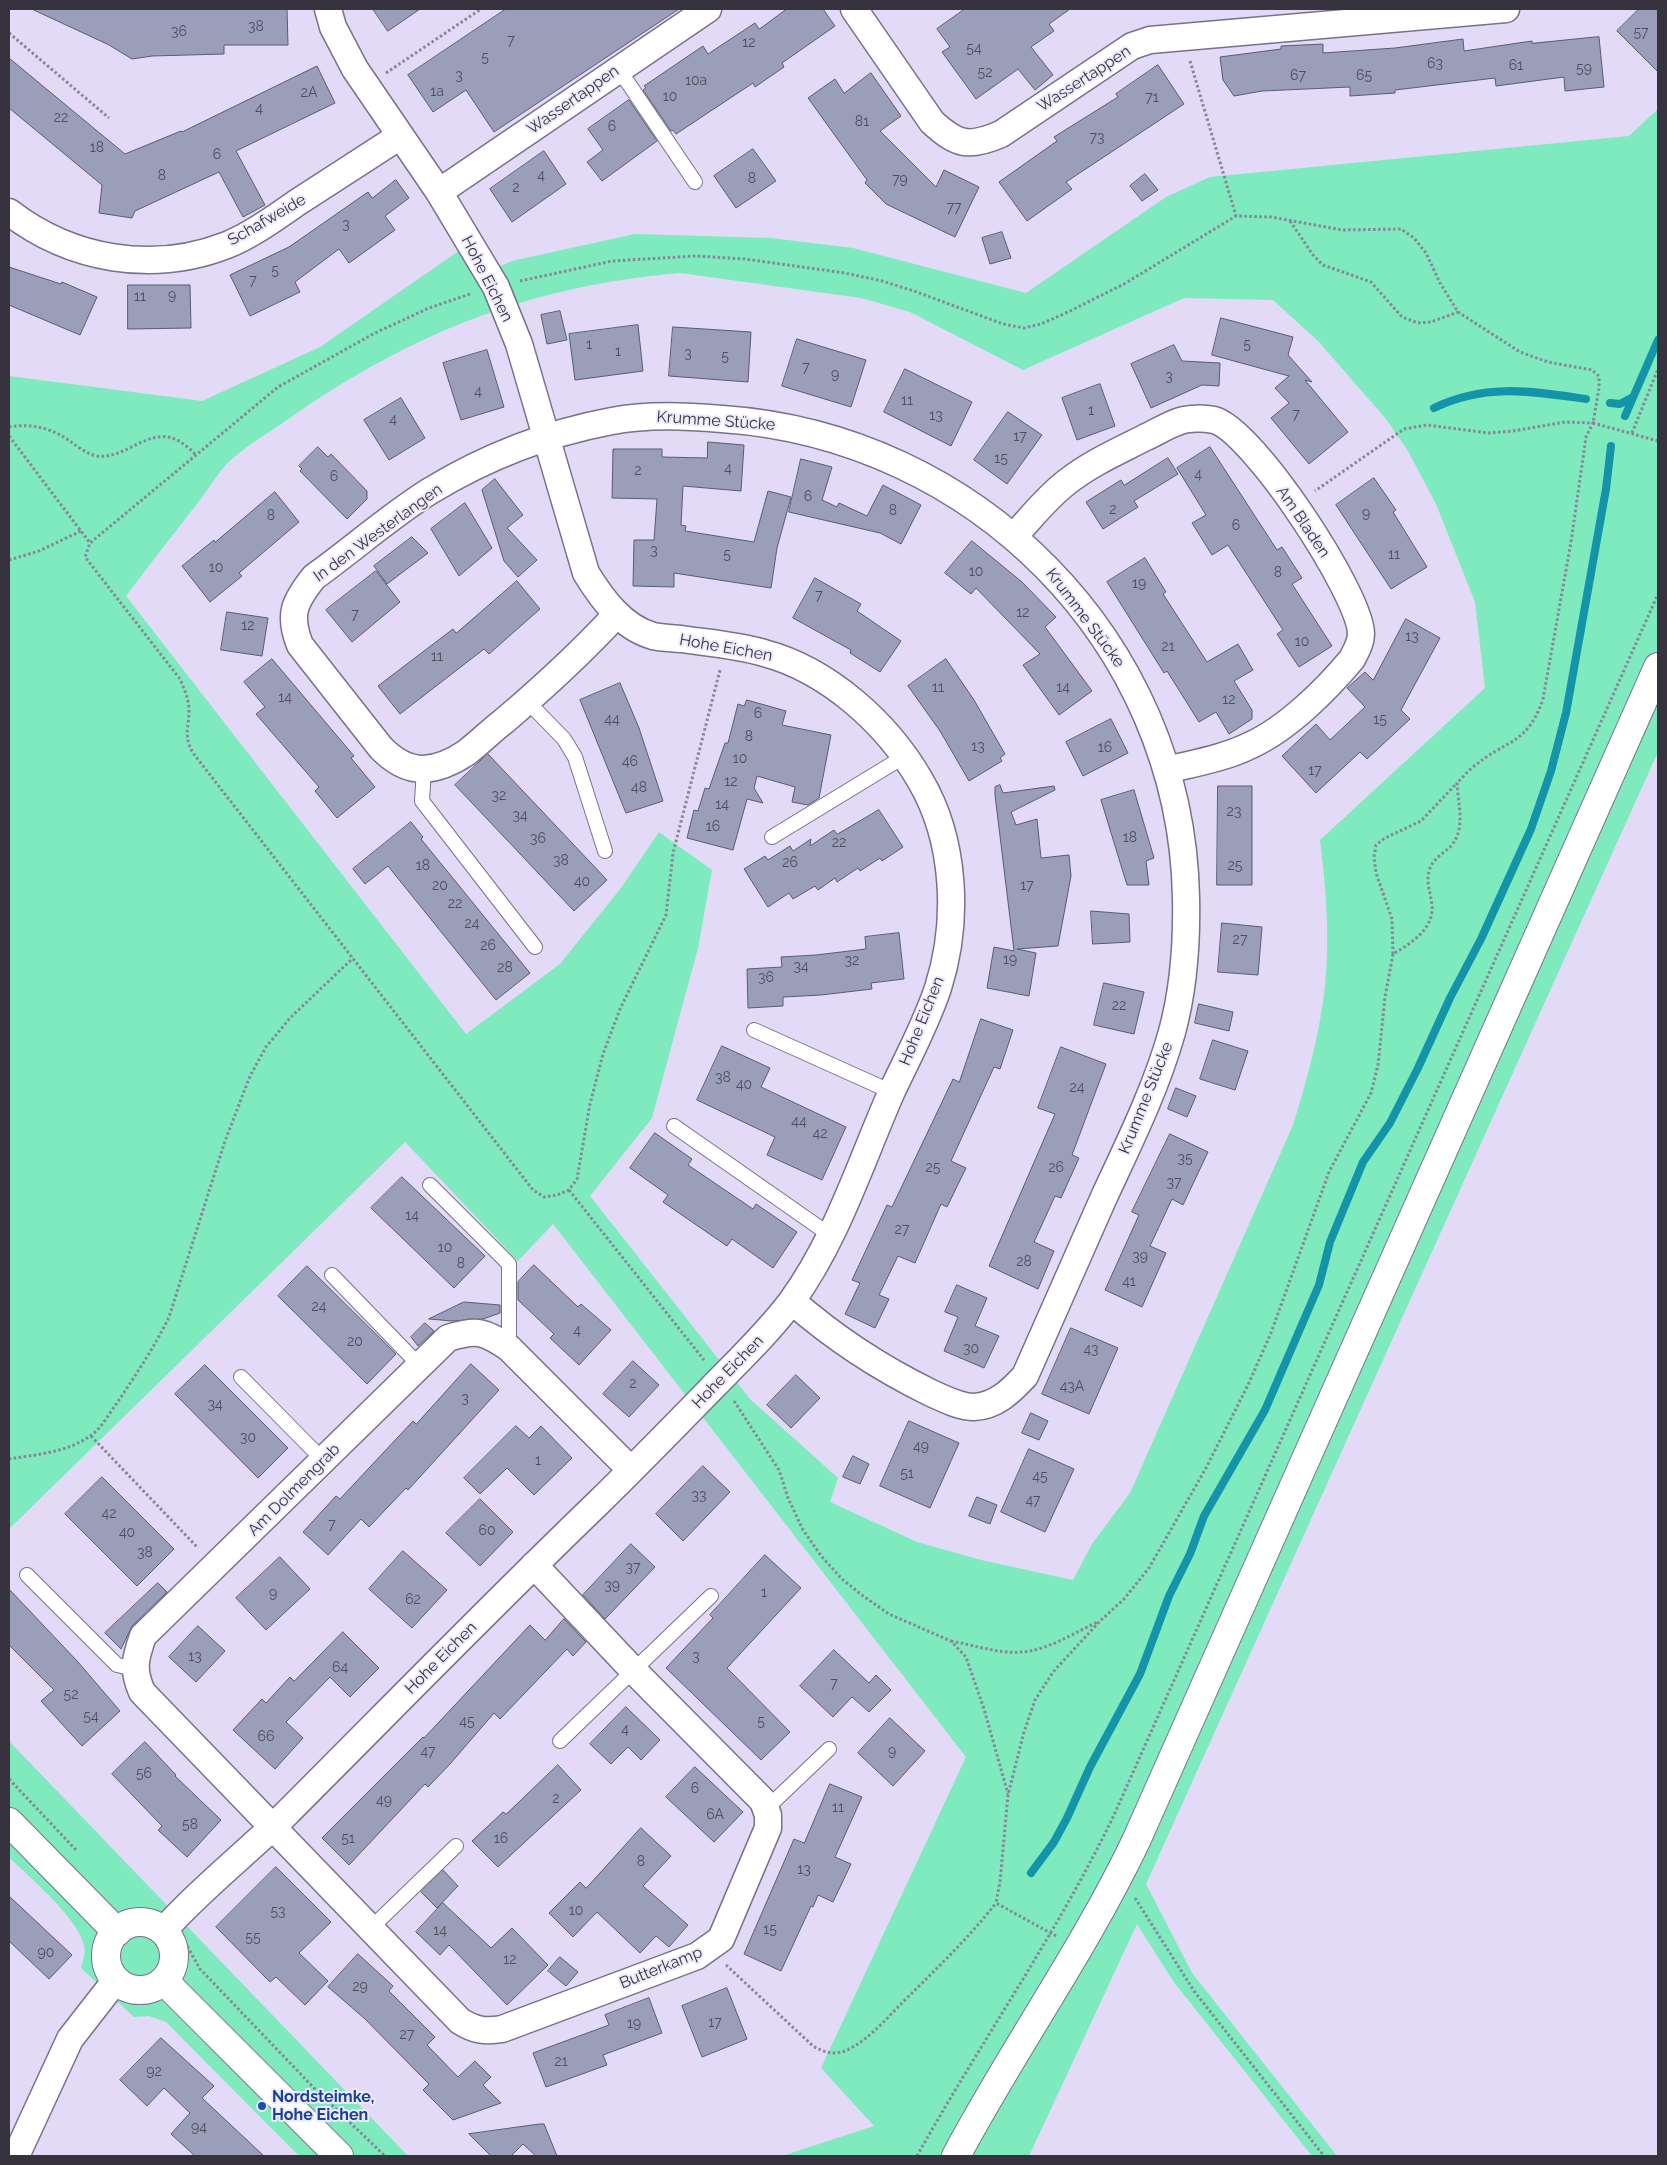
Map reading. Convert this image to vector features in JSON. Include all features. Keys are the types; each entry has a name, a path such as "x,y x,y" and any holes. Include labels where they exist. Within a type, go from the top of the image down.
{"street":[{"name":"Hohe Eichen","path":"168,1925 272,1828 534,1564 631,1470 766,1332 792,1301 830,1235 938,990 946,959 951,910 947,858 938,820 923,785 905,756 879,726 855,704 807,669 762,652 726,645 654,636 636,628 617,614 600,595 586,573 519,344 496,287 439,192 355,69 333,27 328,9"},
{"name":"Wassertappen","path":"439,192 618,68 708,9"},
{"name":"Wassertappen","path":"854,9 932,122 946,136 962,143 982,142 1001,134 1132,46 1150,40 1506,9"},
{"name":"Schafweide","path":"9,212 53,241 89,253 131,260 159,260 192,256 228,245 266,224 400,136"},
{"name":"Krumme Stücke","path":"546,438 612,421 656,416 762,421 806,430 854,444 891,459 970,505 1014,536 1062,585 1110,647 1139,699 1167,770 1176,808 1186,895 1184,961 1173,1027 1147,1101 1025,1376 1010,1392 992,1403 974,1407 956,1404 895,1375 828,1332 792,1301"},
{"name":"Am Bladen","path":"1014,536 1066,482 1097,462 1181,420 1215,420 1241,438 1256,453 1294,506 1333,566 1357,616 1361,634 1356,652 1342,672 1283,726 1269,736 1233,753 1167,770"},
{"name":"In den Westerlangen","path":"546,438 502,453 428,492 314,578 301,594 293,612 294,629 300,645 381,748 400,763 424,768 445,764 466,752 528,701 592,641 617,614"},
{"path":"956,2156 1000,2077 1080,1947 1117,1880 1658,667"},
{"name":"Am Dolmengrab","path":"272,1828 142,1692 136,1677 135,1659 143,1636 216,1567 448,1338 467,1332 488,1334 509,1348 631,1470"},
{"path":"534,1564 634,1671 763,1801 766,1808"},
{"name":"Butterkamp","path":"272,1828 460,2021 472,2028 489,2032 511,2026 697,1956 721,1940 768,1828 766,1808"},
{"path":"9,1823 117,1932"},
{"path":"140,1922 168,1925 174,1956 171,1969 164,1981 153,1988 140,1990 127,1987 116,1980 109,1969 106,1956 109,1943 117,1932 127,1925 140,1922"},
{"path":"16,2156 70,2039 116,1980"},
{"path":"164,1981 340,2156"}],"lane":[{"path":"618,68 695,182"},
{"path":"528,701 564,739 575,757 605,851"},
{"path":"772,837 905,756"},
{"path":"424,768 422,801 535,947"},
{"path":"754,1030 892,1092"},
{"path":"674,1126 830,1235"},
{"path":"430,1185 510,1264 509,1348"},
{"path":"332,1275 420,1365"},
{"path":"241,1377 324,1461"},
{"path":"26,1575 117,1665 136,1669"},
{"path":"560,1742 711,1596"},
{"path":"766,1808 829,1749"},
{"path":"370,1929 456,1846"}],"path":[{"path":"368,86 481,9"},
{"path":"9,33 110,118"},
{"path":"1183,37 1236,216"},
{"path":"709,1949 813,2046 823,2052 835,2054 849,2049 885,2020 953,1953 996,1903 1000,1882 1008,1795 1024,1732 1035,1700 1053,1672 1100,1621 1124,1599 1149,1568 1206,1468 1248,1385 1271,1333 1329,1172 1371,1093 1378,1065 1385,997 1393,954 1392,919 1376,873 1374,857 1376,845 1385,838 1421,821 1474,766 1523,735 1537,715 1543,699 1571,542 1586,437 1593,423 1599,388 1599,376 1592,370 1548,362 1520,352 1458,312 1440,283 1426,253 1414,238 1401,229 1342,230 1271,217 1236,216 1124,284 1041,324 1024,328 1004,324 914,290 828,270 745,259 686,256 612,261 496,287 429,308 375,332 278,387 90,543 85,557 180,679 187,694 189,710 187,742 193,753 533,1190 544,1196 557,1196 569,1190 576,1179 590,1104 603,1054 624,1001 666,915 673,854 703,746 726,645"},
{"path":"1289,220 1313,255 1324,265 1371,282 1402,317 1418,323 1458,312"},
{"path":"1632,433 1658,369"},
{"path":"1294,506 1404,429 1427,425 1488,433 1514,431 1565,422 1593,423 1658,441"},
{"path":"9,427 19,425 49,429 96,456 106,456 124,451 152,438 165,436 177,440 195,454"},
{"path":"9,436 90,543"},
{"path":"9,560 38,551 81,531"},
{"path":"917,2156 951,2097 1052,1934 1088,1870 1164,1706 1658,594"},
{"path":"1393,954 1407,945 1430,923 1433,907 1428,886 1430,869 1438,857 1458,838 1460,823 1457,783"},
{"path":"9,1459 40,1454 76,1444 91,1436 104,1421 156,1345 169,1317 228,1132 254,1069 266,1047 290,1018 353,958"},
{"path":"569,1190 720,1380 780,1470 788,1498 803,1530 822,1557 842,1579 889,1614 951,1641 1000,1652 1023,1652 1044,1646 1100,1621"},
{"path":"91,1436 216,1567"},
{"path":"951,1641 966,1657 974,1674 1008,1795"},
{"path":"1117,1880 1136,1898 1194,1991 1324,2156"},
{"path":"996,1903 1080,1947"},
{"path":"168,1925 200,1969 314,2088 384,2156"}],"green space":[{"path":"1658,109 1658,752 1146,1884 1192,1973 1337,2156 1312,2156 1173,1981 1137,1924 1029,2156 782,2156 874,2126 821,2068 966,1757 553,1224 518,1261 405,1142 9,1529 9,376 202,401 320,347 460,250 478,277 512,261 635,234 771,238 853,248 1026,293 1166,197 1210,177 1629,136","holes":["680,273 861,298 910,312 1023,370 1184,298 1273,300 1319,342 1386,419 1408,451 1436,504 1475,602 1485,688 1320,840 1327,913 1325,986 1312,1056 1293,1125 1130,1493 1092,1544 1073,1580 981,1560 917,1542 830,1502 838,1478 750,1399 590,1196 652,1118 698,948 712,870 659,832 621,888 560,964 466,1034 126,596 219,473 239,453 337,387 383,360 475,318 523,302 573,289 625,279"]},
{"path":"9,1741 408,2156 299,2156 166,2022 149,2016 134,2017 81,1968 84,1945 80,1934 52,1898 9,1857"}],"building":[{"path":"32,9 287,9 288,45 224,45 224,54 152,56 132,59 109,45"},
{"path":"373,9 420,9 388,31"},
{"path":"506,9 679,9 494,132 466,90 433,112 408,75"},
{"path":"787,9 823,9 835,26 782,63 784,67 755,87 753,83 676,134 673,130 671,131 643,90 646,88 644,86 703,46 708,54 755,23 759,29"},
{"path":"965,9 1070,9 1049,24 1054,31 1031,47 1053,75 1035,90 1018,69 976,99 942,52 950,47 937,29"},
{"path":"1639,9 1658,9 1658,72 1617,31"},
{"path":"1599,37 1604,87 1565,91 1564,77 1496,86 1495,78 1395,90 1395,93 1350,96 1350,87 1262,91 1234,96 1223,80 1220,57 1281,49 1281,46 1323,44 1323,53 1395,48 1463,39 1464,51 1532,41 1532,43"},
{"path":"9,58 125,154 182,132 317,66 335,103 236,151 265,205 243,217 219,172 135,211 132,218 99,213 102,185 9,108"},
{"path":"1158,65 1184,104 1066,182 1072,189 1027,221 999,182 1057,141 1054,137 1118,97 1116,94"},
{"path":"871,73 901,116 880,131 936,187 944,170 979,187 955,237 886,204 865,183 867,180 808,98 835,79 844,93"},
{"path":"629,100 657,141 602,181 587,162 603,150 588,129"},
{"path":"753,149 776,181 736,208 714,176"},
{"path":"544,151 566,184 512,222 490,189"},
{"path":"1145,174 1158,190 1142,201 1130,186"},
{"path":"396,180 409,198 385,216 395,230 349,263 339,249 295,282 300,292 250,316 230,275 289,247 368,192 372,198"},
{"path":"1002,232 1011,258 990,264 982,238"},
{"path":"9,267 61,284 62,282 97,297 80,335 9,305"},
{"path":"128,285 190,285 191,328 128,329"},
{"path":"560,311 567,340 547,344 541,315"},
{"path":"1221,318 1293,337 1288,355 1312,382 1305,380 1348,432 1309,464 1271,418 1289,403 1275,388 1289,376 1212,355"},
{"path":"638,325 643,371 575,380 569,334"},
{"path":"673,327 751,332 748,382 669,376"},
{"path":"797,339 866,360 851,407 782,386"},
{"path":"1174,345 1182,361 1220,363 1219,386 1202,385 1151,408 1131,364"},
{"path":"487,350 504,407 461,420 443,363"},
{"path":"905,369 972,402 951,446 884,412"},
{"path":"1100,384 1115,426 1077,440 1062,398"},
{"path":"401,398 425,438 389,460 364,420"},
{"path":"1008,412 1042,435 1007,484 974,460"},
{"path":"708,442 744,445 741,491 683,486 681,525 686,526 685,531 754,542 768,491 791,497 777,548 771,588 674,573 674,587 633,586 634,540 654,540 657,499 612,498 613,449 662,449 662,457 707,458"},
{"path":"318,447 328,457 331,454 367,491 367,499 347,519 300,471 302,469 299,466"},
{"path":"1210,447 1277,550 1282,547 1302,578 1292,584 1332,646 1299,667 1277,634 1283,630 1228,545 1212,555 1192,523 1206,515 1177,468"},
{"path":"1168,458 1178,474 1134,501 1138,507 1103,529 1086,502 1121,480 1124,485"},
{"path":"801,459 832,467 822,500 837,507 839,503 867,516 883,485 921,505 901,544 880,533 789,512"},
{"path":"1374,478 1396,510 1393,512 1427,567 1391,589 1336,505"},
{"path":"495,479 523,515 507,528 537,560 518,577 504,561 482,490"},
{"path":"275,492 299,522 239,573 242,576 210,602 182,566 214,540 215,542"},
{"path":"465,503 492,548 459,576 431,529"},
{"path":"412,537 428,553 387,584 374,566"},
{"path":"972,541 1022,582 1056,617 1045,627 1092,691 1059,715 1023,665 1040,654 976,588 971,594 945,573"},
{"path":"1145,558 1166,592 1163,594 1207,662 1238,644 1253,670 1234,681 1252,710 1252,719 1229,734 1216,712 1199,722 1167,671 1164,673 1107,582"},
{"path":"376,571 400,602 352,642 326,610"},
{"path":"815,578 861,604 857,611 901,641 880,672 850,653 851,650 793,618"},
{"path":"517,581 540,609 489,654 484,649 400,714 378,686 453,629 456,633"},
{"path":"227,612 268,618 262,656 221,650"},
{"path":"1406,619 1440,638 1401,710 1410,719 1367,759 1360,752 1316,793 1282,756 1316,724 1330,740 1365,707 1347,688 1365,672 1373,680"},
{"path":"272,659 354,756 351,758 375,787 337,818 315,791 319,787 256,714 265,707 244,682"},
{"path":"946,659 974,700 1005,754 1000,758 1002,761 969,781 940,731 908,686"},
{"path":"620,683 639,728 663,801 626,813 580,700"},
{"path":"747,700 786,711 782,725 831,735 819,798 808,805 792,802 795,787 757,776 754,788 763,803 747,799 733,850 687,838 694,810 698,811 705,788 709,789 725,743 728,743 738,704 744,706"},
{"path":"1111,719 1128,753 1083,776 1066,742"},
{"path":"488,754 607,880 574,911 455,785"},
{"path":"1000,785 1003,793 1054,786 1055,790 1011,812 1016,825 1037,819 1041,858 1069,855 1071,876 1058,946 1017,949 1036,953 1029,996 987,988 994,947 1014,951 995,795 995,787"},
{"path":"1218,786 1252,786 1252,885 1217,885"},
{"path":"1134,790 1154,858 1146,861 1149,885 1127,885 1101,800"},
{"path":"879,810 903,847 882,861 880,858 860,871 858,868 837,882 835,878 818,890 815,886 793,899 789,893 768,907 744,869 765,856 768,860 790,846 793,851 811,839 810,846 834,830 837,834"},
{"path":"411,822 423,837 421,839 530,973 496,1000 388,866 365,884 353,869"},
{"path":"1091,911 1129,914 1130,942 1093,944"},
{"path":"1222,923 1262,927 1258,975 1218,972"},
{"path":"899,933 904,979 871,983 872,989 783,997 783,1006 748,1008 747,969 782,967 781,957 866,949 865,937"},
{"path":"1104,983 1144,992 1134,1034 1094,1025"},
{"path":"1199,1004 1233,1012 1229,1031 1195,1023"},
{"path":"981,1019 1013,1030 1000,1069 994,1067 951,1161 966,1168 947,1207 941,1204 915,1263 898,1256 879,1295 889,1299 875,1328 845,1314 860,1283 852,1280 887,1205 892,1207 953,1079 959,1082"},
{"path":"1213,1040 1248,1051 1235,1090 1200,1079"},
{"path":"722,1046 770,1068 761,1087 846,1127 822,1180 767,1155 775,1137 697,1100"},
{"path":"1061,1047 1106,1064 1072,1155 1079,1158 1061,1198 1055,1196 1034,1242 1054,1251 1038,1289 989,1266 1055,1114 1038,1108"},
{"path":"1176,1088 1196,1096 1187,1117 1168,1109"},
{"path":"655,1133 692,1159 688,1165 753,1209 756,1204 797,1232 773,1268 732,1239 727,1246 663,1202 668,1195 630,1168"},
{"path":"1170,1134 1208,1152 1183,1205 1172,1199 1150,1246 1166,1253 1142,1307 1105,1290 1139,1215 1132,1212"},
{"path":"402,1177 485,1256 454,1288 371,1208"},
{"path":"534,1265 578,1307 581,1304 611,1330 579,1365 550,1338 554,1334 518,1300 518,1282"},
{"path":"307,1266 396,1354 367,1384 278,1296"},
{"path":"957,1285 987,1298 975,1326 999,1336 984,1368 944,1351 958,1317 945,1312"},
{"path":"464,1302 500,1305 500,1313 483,1319 452,1321 429,1319"},
{"path":"425,1323 434,1331 418,1346 411,1337"},
{"path":"1071,1328 1118,1348 1089,1414 1042,1394"},
{"path":"633,1361 659,1385 629,1417 603,1394"},
{"path":"471,1364 499,1390 408,1490 406,1488 369,1527 361,1519 328,1555 303,1532 336,1496 340,1499 413,1421 416,1424"},
{"path":"205,1365 288,1448 258,1478 175,1394"},
{"path":"796,1375 820,1398 791,1428 767,1405"},
{"path":"1031,1413 1048,1421 1039,1440 1022,1433"},
{"path":"909,1421 959,1443 930,1508 880,1486"},
{"path":"516,1426 529,1438 541,1426 572,1458 534,1495 507,1468 480,1494 464,1478"},
{"path":"1029,1449 1074,1469 1045,1532 1001,1512"},
{"path":"853,1456 869,1464 860,1484 843,1477"},
{"path":"703,1466 730,1492 683,1541 656,1514"},
{"path":"102,1477 174,1549 137,1586 65,1514"},
{"path":"977,1497 997,1505 990,1524 969,1516"},
{"path":"480,1499 513,1532 480,1566 446,1533"},
{"path":"631,1544 655,1567 605,1619 583,1595"},
{"path":"403,1551 447,1590 412,1628 369,1589"},
{"path":"765,1555 801,1588 727,1668 790,1732 761,1760 666,1668 713,1618 710,1615"},
{"path":"280,1557 310,1589 266,1630 236,1598"},
{"path":"158,1583 167,1592 132,1626 121,1649 105,1633"},
{"path":"9,1589 78,1662 120,1711 82,1746 41,1701 54,1690 9,1645"},
{"path":"564,1619 586,1642 573,1656 567,1649 500,1719 494,1713 450,1764 428,1787 425,1784 349,1865 322,1838 424,1738 530,1625 545,1640"},
{"path":"198,1626 225,1651 196,1682 169,1657"},
{"path":"343,1632 379,1668 350,1697 330,1677 286,1722 303,1738 275,1769 233,1730 262,1699 266,1703 290,1677 294,1681"},
{"path":"834,1650 869,1683 876,1675 891,1690 869,1712 852,1697 833,1717 800,1686"},
{"path":"626,1707 660,1740 641,1760 628,1747 611,1764 590,1744"},
{"path":"890,1718 925,1751 893,1786 858,1753"},
{"path":"145,1742 175,1776 221,1820 187,1857 158,1830 162,1826 112,1774"},
{"path":"558,1765 581,1790 498,1867 472,1841 503,1812 506,1814"},
{"path":"695,1767 743,1812 714,1842 666,1797"},
{"path":"830,1784 862,1797 835,1857 851,1864 833,1902 818,1895 781,1971 744,1954 794,1839 804,1843"},
{"path":"641,1828 671,1856 643,1886 688,1925 669,1947 656,1936 640,1953 597,1912 573,1937 549,1913 580,1882 586,1888"},
{"path":"276,1867 331,1922 299,1953 328,1981 305,2005 276,1977 270,1982 216,1927"},
{"path":"443,1870 458,1886 437,1908 421,1892"},
{"path":"9,1896 72,1955 49,1979 9,1941"},
{"path":"443,1903 491,1948 512,1928 548,1965 507,2005 449,1945 440,1955 416,1932"},
{"path":"358,1954 393,1986 389,1991 435,2037 427,2045 458,2077 475,2061 491,2077 483,2085 501,2103 453,2120 423,2090 429,2084 364,2018 328,1987"},
{"path":"560,1957 578,1972 566,1986 548,1971"},
{"path":"727,1988 747,2039 702,2057 682,2006"},
{"path":"649,1998 662,2033 603,2055 607,2065 546,2087 533,2053 609,2025 605,2015"},
{"path":"161,2038 214,2086 202,2098 264,2156 195,2156 171,2134 190,2113 164,2088 147,2106 120,2080"},
{"path":"544,2124 557,2156 536,2156 523,2144 511,2156 491,2156 469,2134"}],"waterway":[{"path":"1625,416 1658,340"},
{"path":"1434,408 1453,400 1490,392 1527,392 1586,399"},
{"path":"1610,403 1620,404 1633,397"},
{"path":"1031,1873 1054,1842 1090,1767 1140,1674 1169,1596 1190,1554 1204,1516 1265,1410 1319,1285 1330,1242 1363,1162 1390,1123 1418,1068 1450,998 1481,939 1531,829 1551,771 1566,713 1606,489 1611,446"}],"place":[{"name":"Nordsteimke, Hohe Eichen","path":"262,2106"}]}
